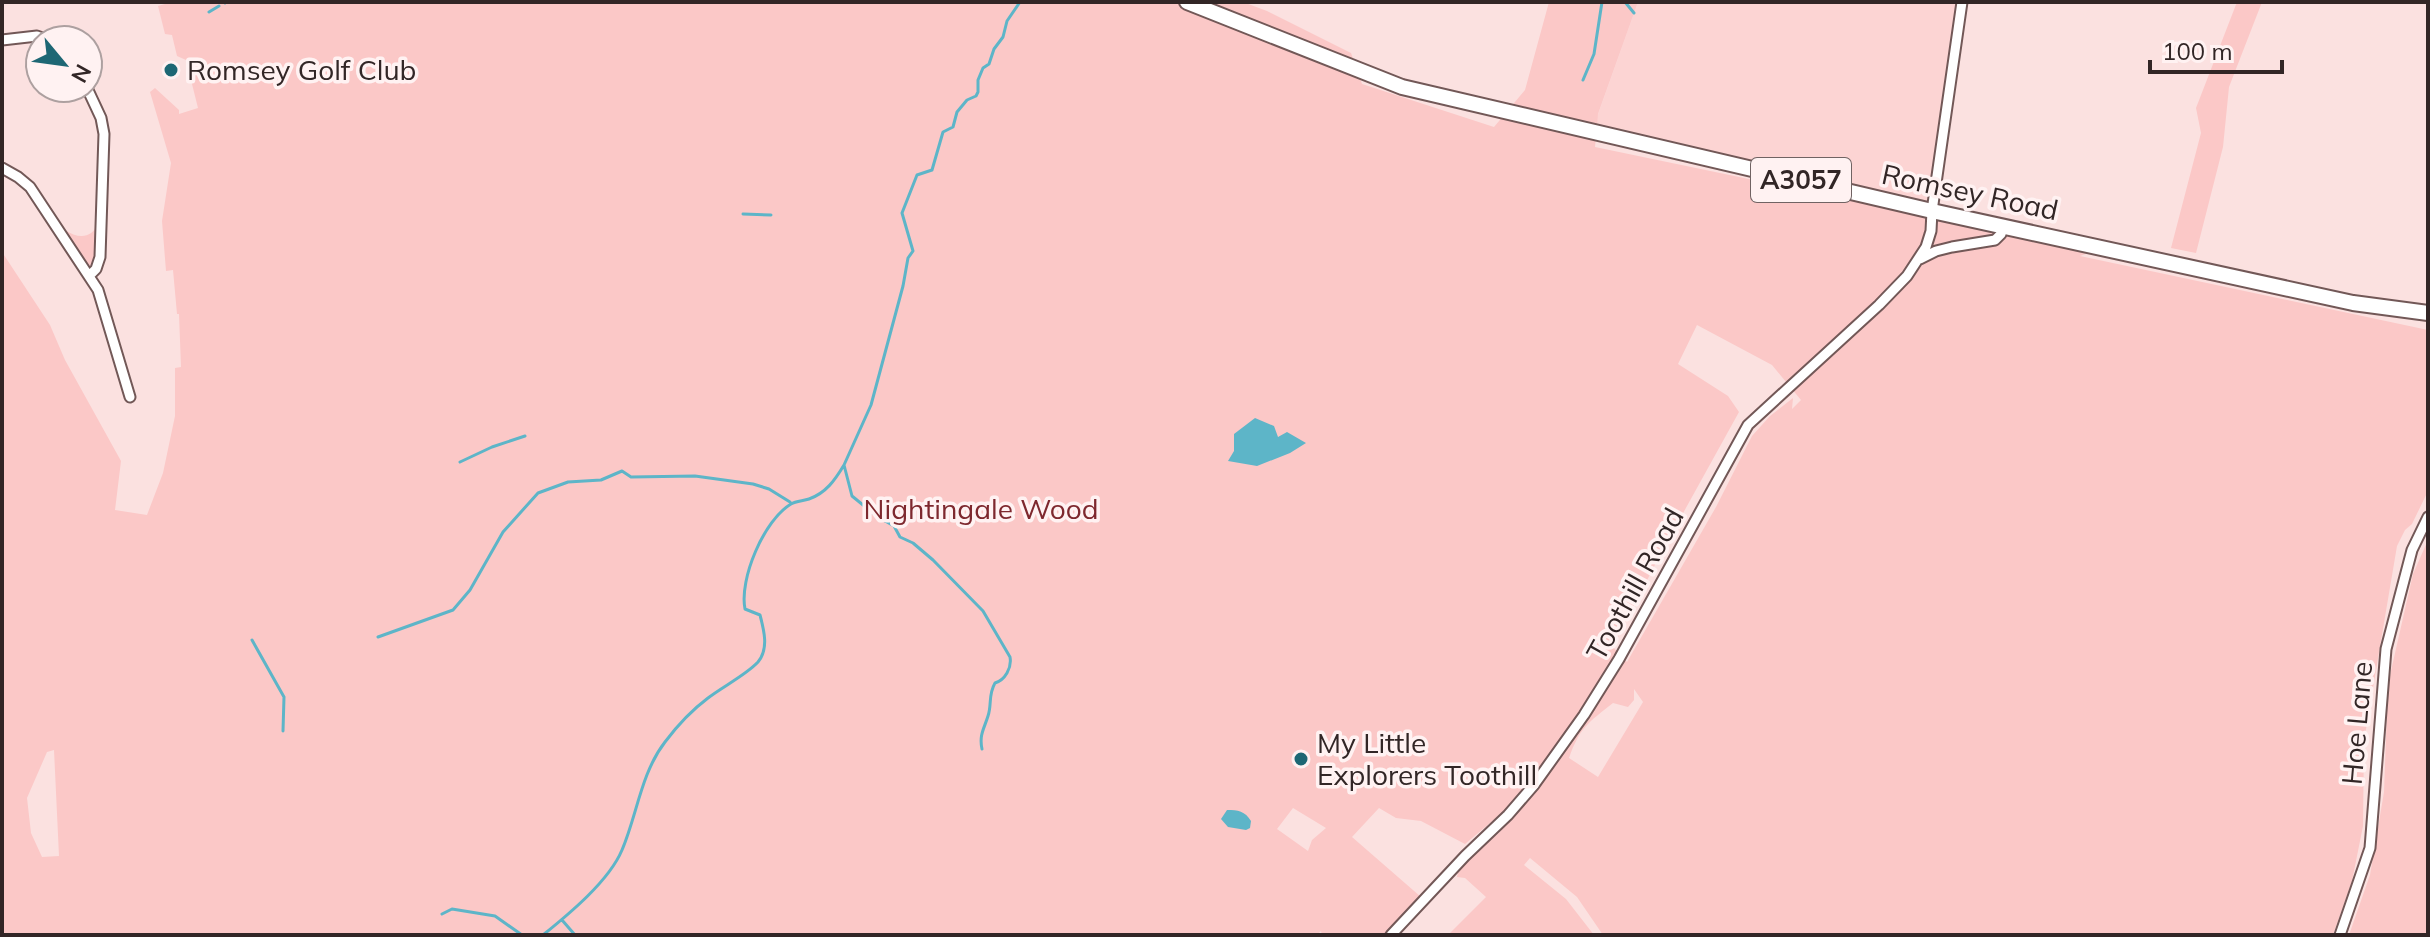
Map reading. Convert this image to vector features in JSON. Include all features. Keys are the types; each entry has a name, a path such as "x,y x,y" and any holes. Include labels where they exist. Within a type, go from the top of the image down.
{"main road":[{"name":"Romsey Road","path":"1187,2 1402,87 1932,211 2353,303 2428,313"}],"street":[{"name":"Toothill Road","path":"1391,935 1508,815 1534,785 1584,715 1619,659 1748,425 1879,305 1920,259 1931,231 1962,2"},
{"path":"2,40 24,37"},
{"path":"89,276 96,269 100,257 104,132 94,104"},
{"path":"2,168 30,187 98,290 130,397"},
{"path":"1920,259 1936,251 1995,240 2004,225"},
{"name":"Hoe Lane","path":"2340,935 2370,848 2386,649 2412,550 2428,517"}],"shaded area":[{"path":"1638,2 1962,2 1932,211 1591,134"}],"green space":[{"name":"Nightingale Wood","path":"172,2 1243,2 1351,53 1362,84 1494,127 1525,90 1549,2 1638,2 1598,114 1595,147 2094,251 2080,256 2428,330 2428,491 2397,546 2364,741 2363,826 2352,881 2333,935 1603,935 1577,897 1530,858 1524,865 1566,899 1594,935 1448,935 1486,897 1465,878 1457,877 1459,867 1500,832 1502,813 1465,844 1421,821 1396,818 1379,808 1352,837 1421,897 1383,935 1322,935 1321,931 1317,935 2,935 2,252 50,325 65,360 121,461 115,510 147,515 163,473 175,416 175,368 181,367 179,314 173,270 166,271 162,221 171,163 150,92 155,88 179,110 179,114 198,108 186,60 177,56 172,35 165,34 158,6","holes":["1697,325 1772,365 1801,400 1792,409 1793,398 1770,416 1752,436 1716,507 1627,662 1613,647 1739,412 1728,396 1678,364","1634,689 1643,702 1598,777 1569,758 1581,732 1591,721 1613,703 1628,707 1634,700","54,750 59,856 42,857 31,833 27,798 47,752","1293,808 1326,828 1312,840 1308,851 1277,829"]},
{"path":"2237,2 2262,2 2229,87 2223,147 2196,253 2171,248 2201,133 2196,108"},
{"path":"98,223 97,257 94,264 87,266 65,230 84,236 92,232"},
{"path":"2428,540 2428,935 2349,935 2370,875 2384,792 2388,684 2413,574"}],"water":[{"path":"1255,418 1274,426 1278,437 1287,432 1306,443 1257,466 1228,461 1234,451 1234,434"},
{"path":"1227,810 1246,815 1251,821 1250,828 1228,827 1221,819"}],"waterway":[{"path":"874,514 852,496 844,465 871,405 908,258 913,251 902,213 917,175 932,170 943,132 953,127 957,112 967,100 976,96 983,68 989,64 994,49 1003,37 1007,21 1020,2"},
{"path":"1583,80 1594,54 1602,2"},
{"path":"1625,2 1634,13"},
{"path":"209,12 219,6"},
{"path":"743,214 771,215"},
{"path":"460,462 525,436"},
{"path":"543,935 587,896 616,862 650,767 670,736 696,708 758,662 764,651 763,627 760,615 745,609 744,597 756,551 781,512 793,503 825,490 844,465"},
{"path":"378,637 453,610 470,590 503,532 538,493 568,482 601,480 622,471 631,477 695,476 753,484 769,489 790,502"},
{"path":"878,517 894,526 900,537 913,543 933,560 983,611 1010,657 1007,673 995,683 992,692 982,749"},
{"path":"252,640 284,697 283,731"},
{"path":"442,914 452,909 495,916 522,935"},
{"path":"562,920 575,935"}],"place":[{"name":"Romsey Golf Club","path":"171,70"},
{"name":"My Little Explorers Toothill","path":"1301,759"}]}
